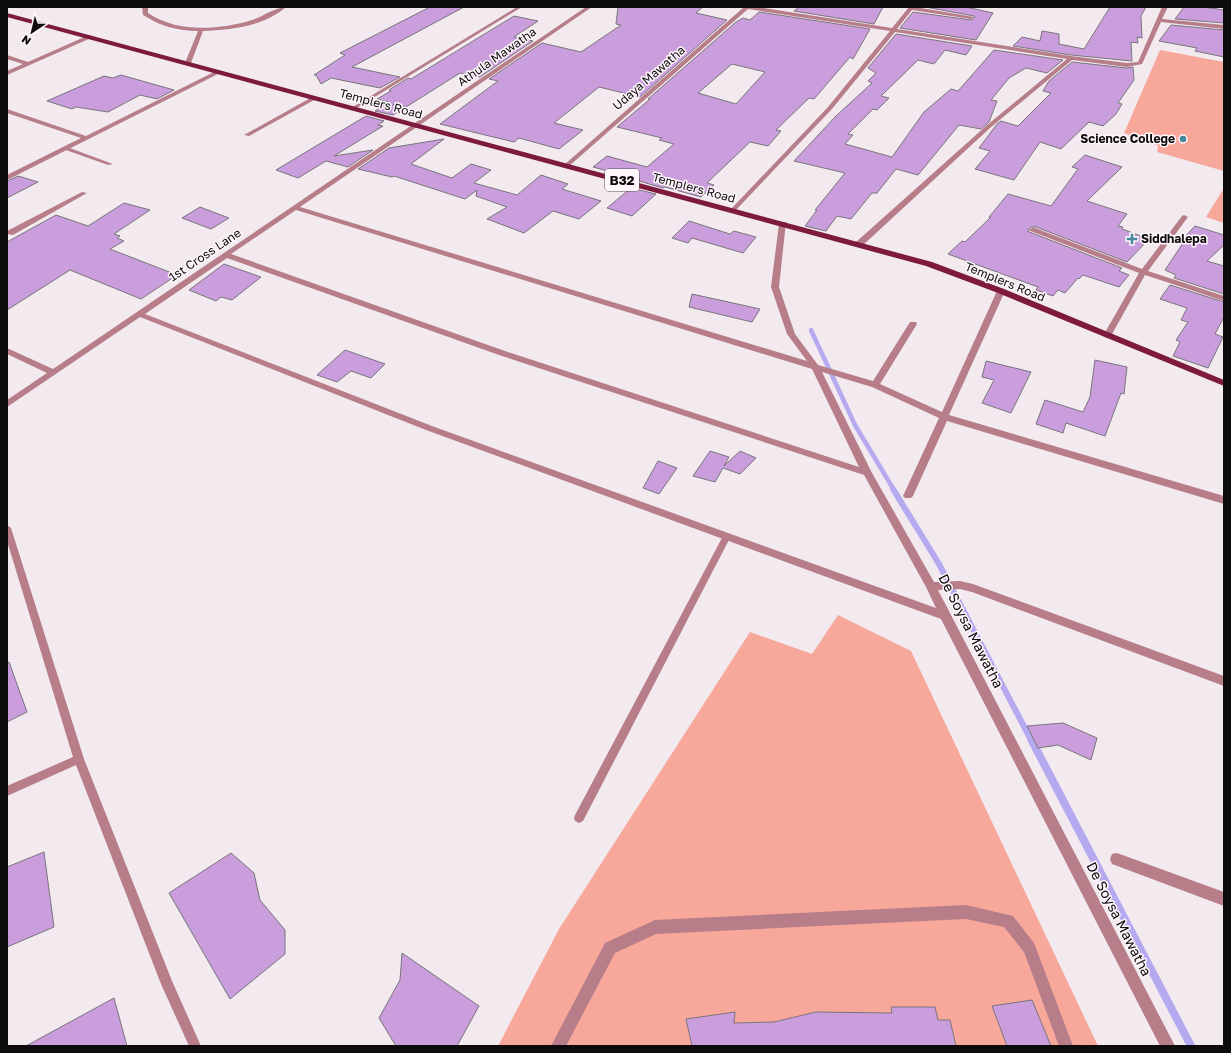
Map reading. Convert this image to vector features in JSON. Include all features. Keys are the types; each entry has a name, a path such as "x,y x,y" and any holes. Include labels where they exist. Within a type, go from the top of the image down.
{"main road":[{"name":"Templers Road","path":"7,15 929,264 1001,291 1224,383"}],"street":[{"path":"145,7 145,14 151,20 164,25 180,28 201,29 240,25 272,15 283,7"},
{"name":"Athula Mawatha","path":"417,126 590,7"},
{"path":"747,7 1071,58 1127,65 1140,62 1165,7"},
{"name":"Udaya Mawatha","path":"566,166 747,7"},
{"path":"733,210 830,108 912,8 971,18"},
{"path":"1160,20 1224,27"},
{"path":"188,63 201,29"},
{"path":"7,73 89,37"},
{"path":"7,57 29,64"},
{"path":"859,244 988,127 1071,58"},
{"path":"7,178 218,72"},
{"path":"247,135 314,98"},
{"path":"7,111 86,138"},
{"name":"1st Cross Lane","path":"7,404 417,126"},
{"path":"8,233 84,193"},
{"path":"295,208 821,369 842,374 874,385 944,417 1224,500"},
{"path":"1107,336 1143,272 1184,217"},
{"name":"De Soysa Mawatha","path":"783,224 775,287 791,334 821,369 867,473 931,586 945,616 1168,1046"},
{"path":"1032,230 1143,272 1224,299"},
{"path":"226,255 502,353 867,473"},
{"path":"908,496 1001,291"},
{"path":"139,314 429,428 945,616"},
{"path":"874,385 913,324"},
{"path":"7,351 53,372"},
{"path":"931,586 960,585 973,588 1224,681"},
{"path":"1117,859 1224,899"},
{"path":"558,1046 610,948 655,927 966,912 1008,921 1029,948 1066,1046"}],"lane":[{"path":"353,108 520,7"},
{"path":"65,148 110,164"},
{"path":"7,528 79,759 167,984 195,1046"},
{"path":"579,818 726,536"},
{"path":"7,791 79,759"}],"shaded area":[{"name":"Science College","path":"1160,50 1224,62 1224,171 1157,152 1158,146 1124,133"},
{"path":"1224,188 1224,223 1206,217"},
{"path":"838,615 911,651 1098,1046 498,1046 559,929 750,632 812,654"}],"building":[{"path":"430,7 464,7 352,67 400,77 380,88 331,78 321,84 316,75 314,75 345,55 340,53"},
{"path":"618,7 703,7 696,13 727,20 640,97 599,87 554,123 583,130 559,149 519,138 514,142 440,124 498,81 489,79 542,43 581,52 621,25 616,24"},
{"path":"799,7 883,7 874,24 794,11"},
{"path":"925,7 966,7 993,13 976,40 900,28 913,12 971,20 975,17"},
{"path":"1110,7 1146,7 1141,16 1142,38 1137,37 1138,43 1131,42 1132,61 1071,55 1013,46 1022,37 1040,41 1042,31 1059,34 1059,44 1084,49"},
{"path":"1184,7 1204,7 1224,10 1224,23 1175,19"},
{"path":"759,12 870,29 853,59 850,57 814,99 809,98 776,130 781,131 768,146 750,142 707,183 714,185 701,197 665,187 663,188 593,167 607,156 647,167 674,144 659,140 662,138 617,127 736,22 743,18 750,20","holes":["732,64 765,72 736,104 698,93"]},
{"path":"514,16 538,21 514,37 533,41 480,77 460,73 406,107 393,104 398,112 393,115 375,111 388,102 377,99 391,91 389,90 408,78 411,79"},
{"path":"1171,25 1224,30 1224,57 1195,51 1197,48 1159,41"},
{"path":"896,34 972,46 966,55 945,50 934,64 918,60 881,96 889,98 877,110 873,109 848,134 853,135 845,144 892,157 924,112 951,89 958,91 994,50 1063,60 1047,73 1026,68 1009,78 991,100 997,101 989,122 981,129 959,125 918,175 896,169 877,193 872,193 851,219 837,216 826,231 805,226 817,210 815,210 845,173 794,161 836,116 872,83 868,81 876,73 868,68"},
{"path":"1072,62 1127,68 1133,67 1134,80 1118,103 1122,104 1116,114 1103,126 1089,122 1061,149 1040,142 1014,180 975,169 990,151 979,148 997,124 1001,121 1018,126 1051,93 1043,91 1049,81"},
{"path":"121,75 174,90 157,99 140,95 108,112 76,107 72,109 47,101 104,76 113,78"},
{"path":"366,116 384,121 378,125 383,126 334,156 373,150 348,167 326,161 298,178 276,170"},
{"path":"444,139 411,164 452,178 471,164 491,170 474,183 517,195 541,175 568,184 562,189 601,201 579,219 553,211 524,233 487,219 507,207 476,196 477,190 465,199 394,176 392,177 358,169 389,148"},
{"path":"1085,155 1122,167 1087,201 1127,214 1118,226 1123,227 1122,229 1149,239 1127,262 1036,227 1031,227 1027,231 1122,268 1119,271 1129,275 1119,287 1083,275 1079,279 1078,278 1065,293 1058,290 1053,296 1036,290 1038,287 948,254 962,241 965,242 991,217 989,217 1008,194 1051,206 1078,169 1072,167"},
{"path":"18,176 38,182 7,198 7,181"},
{"path":"631,188 656,194 632,216 607,208"},
{"path":"124,203 150,210 114,234 120,236 117,238 124,241 110,249 177,275 141,299 70,270 7,310 7,242 56,215 88,226"},
{"path":"200,207 229,218 211,229 182,218"},
{"path":"689,221 730,234 734,231 756,237 743,253 692,238 688,243 672,238"},
{"path":"1195,226 1224,235 1224,245 1207,261 1224,266 1224,294 1174,278 1176,275 1165,270 1183,243 1180,242"},
{"path":"224,264 261,277 232,300 221,297 216,301 189,290"},
{"path":"1170,285 1224,302 1224,317 1215,334 1223,337 1208,368 1173,356 1180,342 1176,340 1188,322 1181,320 1187,308 1160,299"},
{"path":"692,294 760,309 752,322 689,307"},
{"path":"345,350 385,364 371,378 351,371 337,382 317,375"},
{"path":"1095,360 1127,367 1124,394 1121,393 1105,436 1066,423 1063,433 1036,424 1045,400 1083,412 1090,397"},
{"path":"986,361 1031,372 1011,413 982,403 994,380 982,377"},
{"path":"710,451 729,457 724,466 740,451 756,458 740,474 723,468 715,482 693,476"},
{"path":"658,461 677,468 659,494 643,488"},
{"path":"9,662 27,712 7,722 7,663"},
{"path":"1063,723 1097,738 1091,760 1058,745 1038,748 1027,726"},
{"path":"44,852 54,927 7,947 7,867"},
{"path":"231,853 254,873 260,900 285,930 285,954 230,999 169,893"},
{"path":"402,953 479,1006 457,1046 396,1046 379,1018 400,980"},
{"path":"114,998 127,1046 26,1046"},
{"path":"1032,1000 1051,1046 1007,1046 992,1006"},
{"path":"891,1007 935,1007 938,1020 950,1020 956,1046 692,1046 686,1019 735,1012 734,1023 774,1022 816,1012 892,1013"}],"waterway":[{"path":"811,330 855,425 894,490"},
{"path":"893,489 939,564 1031,740"},
{"path":"1031,739 1191,1046"}],"place":[{"name":"Science College","path":"1183,139"},
{"name":"Siddhalepa","path":"1132,239"}]}
